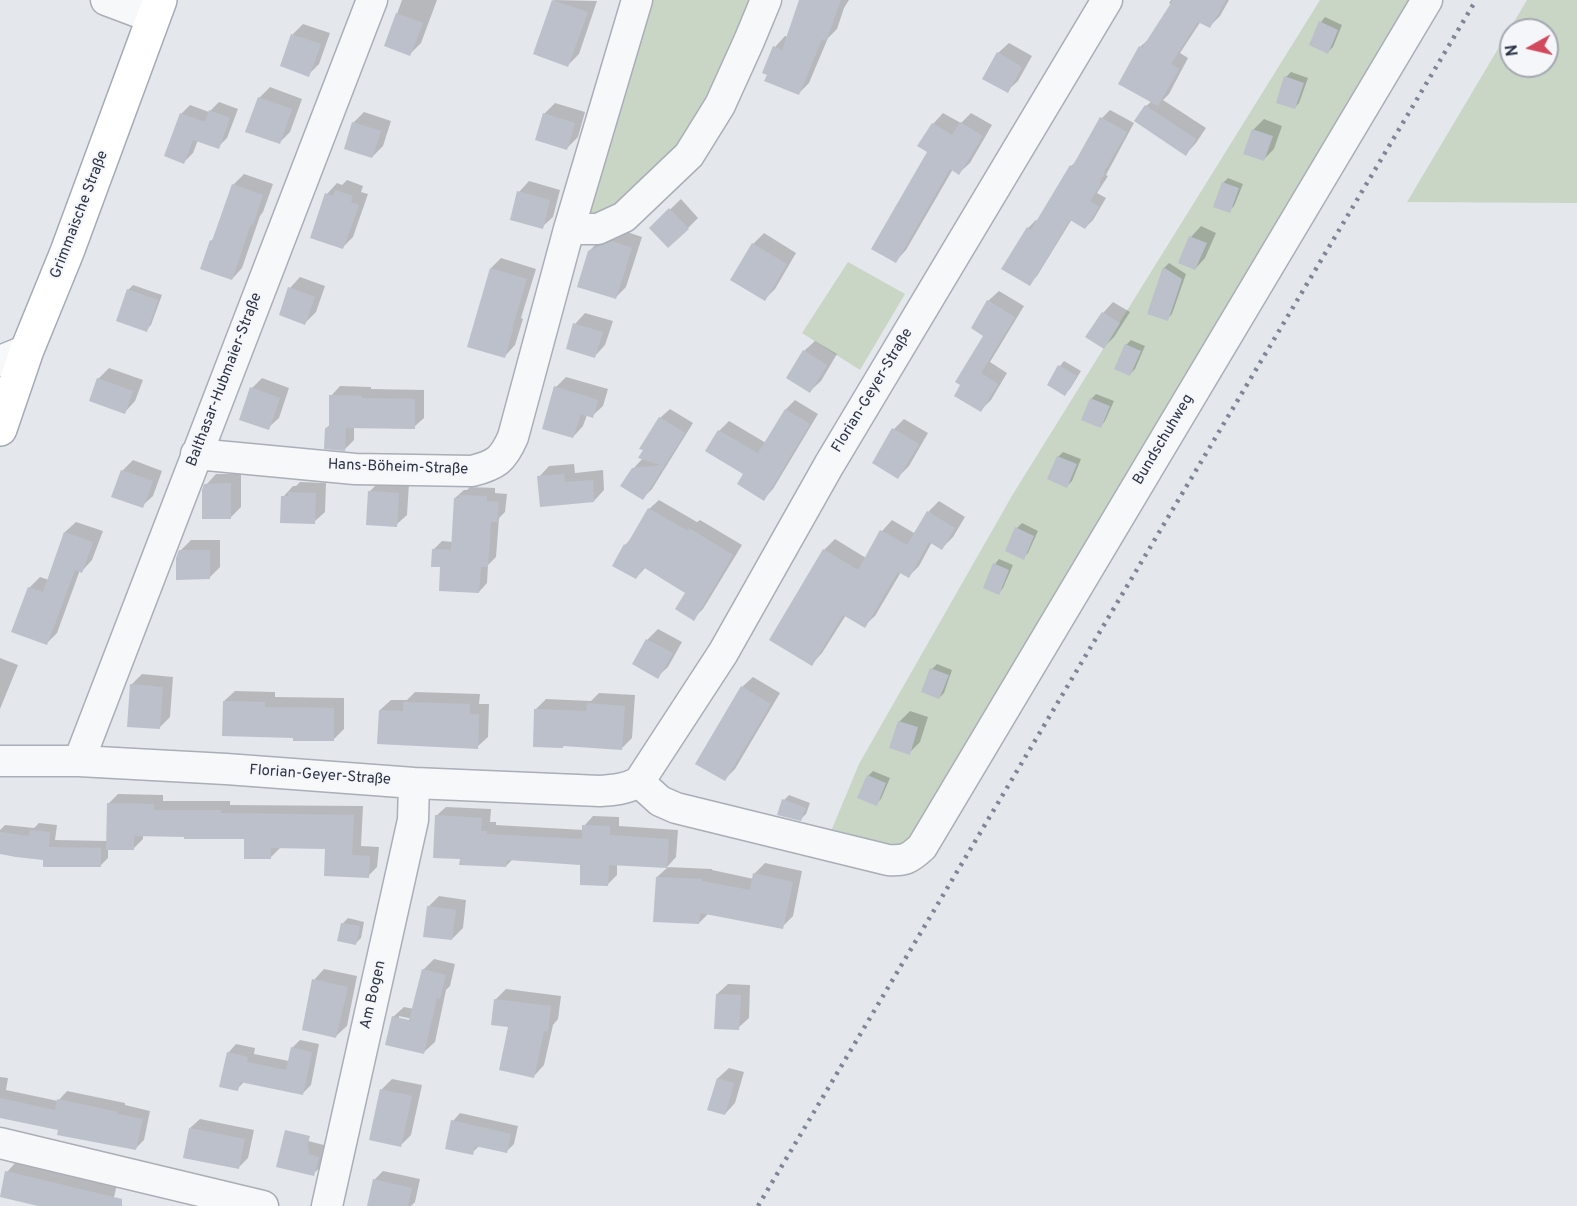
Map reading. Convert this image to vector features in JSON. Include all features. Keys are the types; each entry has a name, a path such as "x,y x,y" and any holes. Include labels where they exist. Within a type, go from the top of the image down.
{"main road":[{"name":"Grimmaische Straße","path":"0,429 13,355 67,252 157,9"}],"street":[{"path":"106,0 157,9"},
{"name":"Balthasar-Hubmaier-Straße","path":"79,760 372,0"},
{"name":"Hans-Böheim-Straße","path":"196,454 355,469 472,471 490,466 507,451 513,437 569,229 637,0"},
{"path":"569,229 598,229 624,217 689,155 720,105 766,0"},
{"name":"Florian-Geyer-Straße","path":"0,761 79,760 414,783 600,791 620,790 639,782 723,652 835,455 1107,0"},
{"name":"Bundschuhweg","path":"639,782 660,801 676,808 888,860 902,861 910,858 922,847 1426,0"},
{"name":"Am Bogen","path":"327,1206 412,820 414,783"},
{"path":"0,1143 263,1206"}],"green space":[{"path":"646,0 759,0 683,150 599,218 585,214"},
{"path":"1320,0 1418,0 906,847 900,853 829,836 859,764 1013,494"},
{"path":"1527,0 1577,0 1577,203 1407,202 1499,47 1499,78 1559,78 1559,18 1516,18"},
{"path":"848,262 905,294 860,370 802,333"}],"building":[{"path":"552,0 588,12 568,67 533,54"},
{"path":"799,0 841,0 826,41 822,39 799,95 764,81 767,75 762,73 773,46 782,50"},
{"path":"1173,0 1226,0 1210,28 1198,22 1171,64 1179,69 1158,106 1118,84 1139,46 1142,48"},
{"path":"396,13 423,23 410,56 384,46"},
{"path":"1319,21 1338,30 1328,54 1309,45"},
{"path":"291,34 321,44 309,77 280,66"},
{"path":"997,52 1022,67 1008,93 982,79"},
{"path":"1284,76 1304,83 1295,109 1276,103"},
{"path":"258,97 292,109 280,144 245,132"},
{"path":"1145,105 1196,139 1186,156 1134,121"},
{"path":"209,110 230,118 219,149 193,140 184,164 164,156 180,113 205,122"},
{"path":"543,113 575,123 567,150 535,140"},
{"path":"1100,117 1127,132 1090,201 1099,207 1085,229 1070,220 1030,286 1001,269 1027,227 1031,230 1070,165 1072,167"},
{"path":"352,122 381,131 372,158 344,149"},
{"path":"960,122 983,136 959,175 950,169 896,263 871,249 927,152 917,146 932,123 952,135"},
{"path":"1252,129 1273,136 1264,161 1243,154"},
{"path":"1222,182 1239,188 1230,213 1213,207"},
{"path":"232,184 263,195 232,280 200,269"},
{"path":"335,190 353,196 351,202 359,205 343,249 310,238 325,193 333,196"},
{"path":"517,191 550,200 543,229 510,220"},
{"path":"669,208 689,229 668,248 649,228"},
{"path":"1189,236 1207,243 1195,270 1178,263"},
{"path":"612,241 632,248 616,299 577,287 588,251"},
{"path":"752,243 787,264 765,301 730,280"},
{"path":"1163,267 1182,279 1168,321 1147,314"},
{"path":"490,268 527,279 505,358 467,347"},
{"path":"288,287 315,297 305,325 279,315"},
{"path":"127,289 158,300 147,332 116,321"},
{"path":"987,300 1015,317 981,373 998,384 981,412 954,396 960,385 955,382 983,336 971,328"},
{"path":"1102,312 1120,323 1104,349 1085,337"},
{"path":"573,323 603,332 595,358 566,349"},
{"path":"1125,344 1141,351 1130,376 1114,369"},
{"path":"803,350 827,365 810,393 786,378"},
{"path":"1058,365 1077,376 1065,396 1047,385"},
{"path":"97,378 133,391 125,414 89,401"},
{"path":"554,386 598,400 593,418 581,414 573,438 542,429"},
{"path":"250,387 280,398 269,430 239,420"},
{"path":"329,395 415,399 415,429 346,428 345,451 324,449 325,428 329,428"},
{"path":"1090,398 1110,406 1101,428 1081,420"},
{"path":"785,409 810,424 764,501 737,484 743,474 705,451 718,430 758,453"},
{"path":"659,417 685,433 643,500 620,486 632,468 661,465 638,458 643,450 639,449"},
{"path":"892,428 919,444 898,479 872,463"},
{"path":"1057,456 1077,464 1067,488 1047,479"},
{"path":"121,470 153,481 143,508 111,497"},
{"path":"564,474 565,482 593,480 594,502 540,507 537,476"},
{"path":"231,483 231,519 202,519 204,484"},
{"path":"368,491 399,493 397,527 366,525"},
{"path":"288,492 316,493 315,524 280,523 281,496 288,496"},
{"path":"459,495 487,496 487,501 499,502 497,522 491,522 488,567 481,567 479,593 439,591 440,567 431,567 432,549 451,550 454,498 460,498"},
{"path":"648,508 688,531 689,528 733,555 694,621 675,609 685,593 643,567 636,579 612,566"},
{"path":"927,511 955,528 942,550 929,542 909,578 898,572 865,628 843,615 812,666 769,640 823,549 858,570 880,530 907,545"},
{"path":"1015,527 1034,536 1024,560 1005,551"},
{"path":"64,532 93,542 82,573 75,570 47,645 11,632 28,587 43,592"},
{"path":"179,550 210,550 210,579 176,580 176,558"},
{"path":"993,563 1009,570 999,595 983,588"},
{"path":"646,639 673,653 658,679 632,664"},
{"path":"930,668 949,675 939,699 921,692"},
{"path":"130,684 163,687 160,729 127,727"},
{"path":"741,686 771,704 725,781 695,764"},
{"path":"223,701 265,702 265,707 334,708 334,741 293,741 293,738 222,736"},
{"path":"403,702 470,704 470,714 479,714 478,749 377,744 379,710 403,711"},
{"path":"587,703 625,706 622,750 563,746 563,748 533,747 534,709 586,711"},
{"path":"898,721 918,727 910,755 889,748"},
{"path":"867,775 886,783 877,806 857,798"},
{"path":"782,799 806,808 801,821 777,815"},
{"path":"107,803 154,804 154,810 354,815 352,855 370,856 369,878 324,876 325,849 271,848 271,859 244,859 244,839 134,836 134,850 106,850"},
{"path":"435,815 482,818 481,831 487,831 487,834 582,839 582,825 610,826 610,835 669,839 667,868 609,865 608,886 580,885 580,865 507,860 506,867 459,865 460,859 433,858"},
{"path":"30,830 50,832 49,847 101,848 101,867 43,867 43,860 0,854 0,832 29,836"},
{"path":"753,873 793,882 783,929 700,913 699,924 653,922 656,877 702,879 702,881 750,890"},
{"path":"427,906 456,910 452,940 423,937"},
{"path":"341,923 360,926 356,945 337,941"},
{"path":"422,969 446,975 440,999 437,998 424,1054 385,1045 392,1016 409,1020"},
{"path":"312,979 348,987 336,1038 302,1030"},
{"path":"716,994 741,995 739,1030 714,1029"},
{"path":"494,999 551,1006 548,1032 544,1031 534,1078 499,1070 508,1027 491,1025"},
{"path":"291,1047 312,1052 303,1095 240,1082 238,1091 219,1087 227,1052 248,1057 247,1062 286,1070"},
{"path":"717,1078 734,1083 725,1115 707,1110"},
{"path":"380,1089 412,1096 401,1147 369,1140"},
{"path":"0,1098 55,1110 57,1099 143,1119 136,1150 57,1135 58,1130 0,1118"},
{"path":"451,1120 511,1134 507,1153 475,1146 473,1155 445,1149"},
{"path":"189,1128 245,1139 239,1169 183,1158"},
{"path":"285,1130 310,1136 308,1154 319,1157 314,1176 276,1167"},
{"path":"5,1171 122,1199 122,1206 38,1206 0,1197"},
{"path":"373,1179 412,1188 408,1206 367,1206"}],"railway":[{"path":"758,1206 1476,0"}]}
